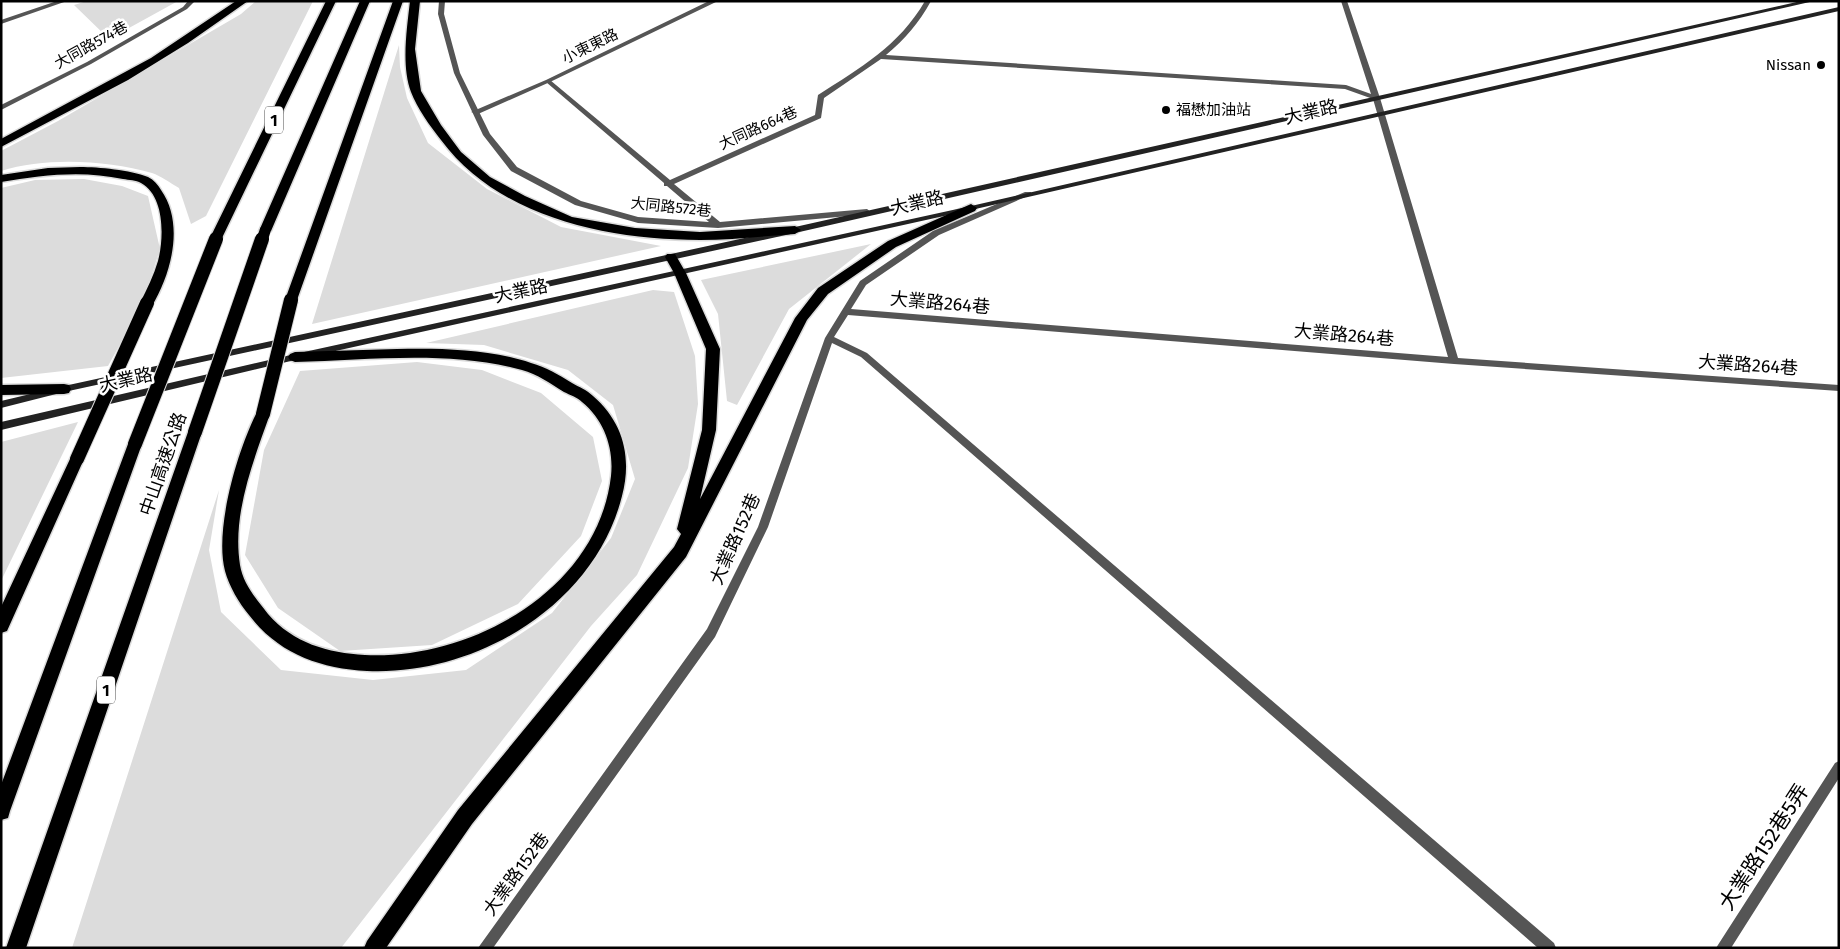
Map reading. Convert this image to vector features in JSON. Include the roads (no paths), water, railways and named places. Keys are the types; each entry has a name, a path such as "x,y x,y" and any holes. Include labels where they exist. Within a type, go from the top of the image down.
{"highway":[{"path":"1,144 120,82 202,30 242,1"},
{"name":"中山高速公路","path":"1,811 135,444 216,238 332,1"},
{"name":"中山高速公路","path":"16,948 265,231 365,1"},
{"path":"295,357 405,352 479,357 529,367 590,400 618,446 617,491 608,519 575,573 544,604 508,627 464,648 424,659 382,663 341,662 299,649 277,636 260,619 243,592 232,566 232,527 239,488 263,414 291,300 398,1"},
{"path":"415,1 410,49 416,91 436,126 457,154 486,180 521,199 569,220 634,232 700,236 796,230"},
{"path":"1,179 36,172 75,169 112,172 145,181 160,195 168,224 164,260 147,303 1,626"},
{"path":"374,948 465,818 680,552 802,318 823,291 892,244 971,208"},
{"path":"670,257 680,273 713,349 709,430 680,552"},
{"path":"1,390 64,389"}],"main road":[{"name":"大業路","path":"1,405 64,389 796,230 1811,1"},
{"name":"大業路","path":"1,426 295,357 971,208 1839,9"},
{"path":"1515,67 1530,79"}],"street":[{"path":"1,22 64,1"},
{"name":"大同路574巷","path":"1,108 89,63 185,8 192,1"},
{"name":"大同路572巷","path":"442,1 441,14 457,73 487,135 514,169 578,203 638,220 718,226 870,212"},
{"name":"小東東路","path":"475,112 548,81 715,1"},
{"name":"大同路664巷","path":"668,184 818,116 821,97 880,57 909,31 928,1"},
{"path":"1344,1 1376,98 1454,360"},
{"path":"880,57 1346,87 1376,98"},
{"path":"548,81 718,226"},
{"name":"大業路152巷","path":"485,948 711,633 763,527 829,338 862,284 936,233 1035,192"},
{"name":"大業路264巷","path":"846,312 1839,388"},
{"path":"829,338 864,355 1549,948"},
{"name":"大業路152巷5弄","path":"1724,948 1839,767"}],"place":[{"name":"Nissan","path":"1821,65"},
{"name":"福懋加油站","path":"1166,110"}]}
